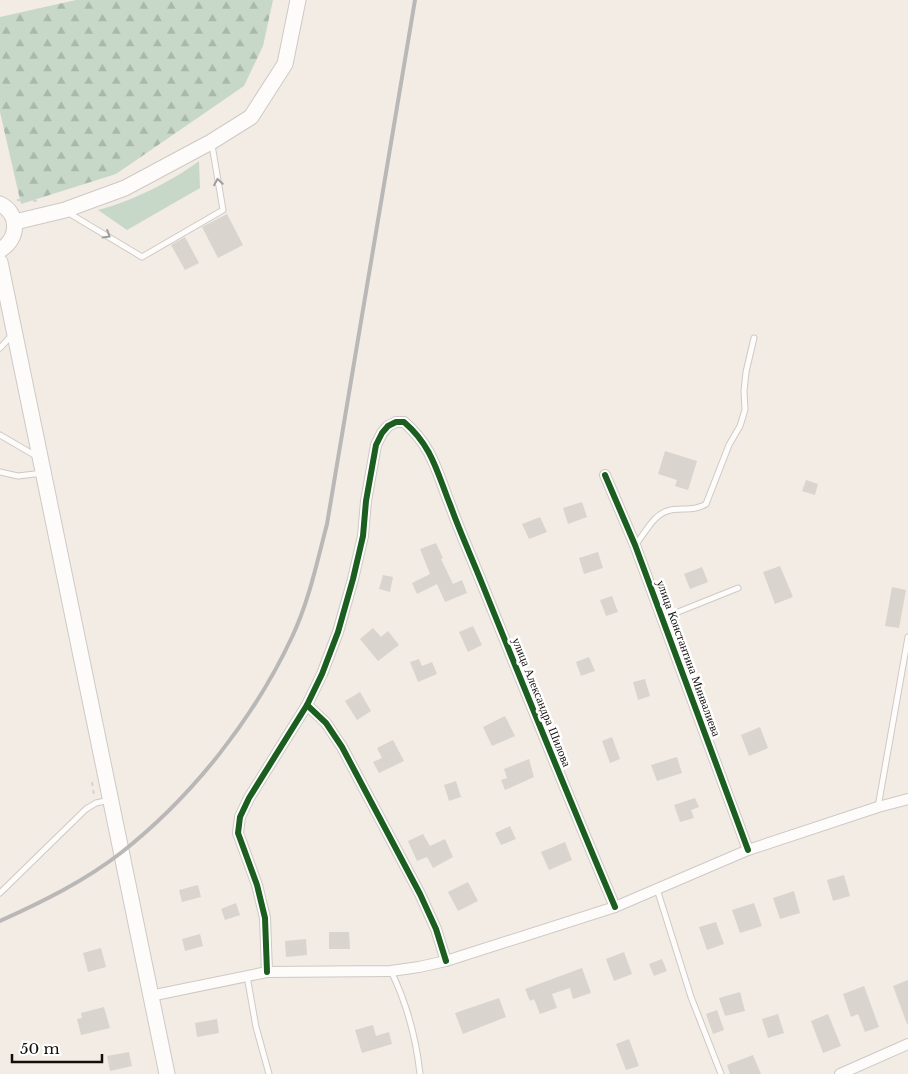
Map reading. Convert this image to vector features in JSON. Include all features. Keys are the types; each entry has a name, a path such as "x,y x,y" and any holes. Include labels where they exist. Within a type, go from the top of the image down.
{"main road":[{"path":"15,222 65,210 125,188 211,142 251,117 285,64 298,0"},
{"path":"0,204 9,210 15,222 13,238 9,244 0,250"},
{"path":"0,262 167,1074"}],"street":[{"name":"улица Александра Шилова","path":"307,705 322,674 338,632 354,579 363,536 366,501 376,445 388,426 396,422 404,422 421,438 430,452 614,907"},
{"name":"улица Константина Минвалиева","path":"605,475 663,618 748,850"},
{"path":"266,972 265,918 257,885 238,833 240,817 249,798 307,705 326,723 342,747 420,894 436,929 446,961"},
{"path":"150,996 266,972 391,970 420,967 446,961 614,907 748,850 908,799"},
{"path":"840,1074 908,1044"}],"lane":[{"path":"65,210 142,257 223,210 211,142"},
{"path":"0,348 14,332"},
{"path":"635,545 645,534 652,521 660,515 669,510 699,508 706,504 730,445 740,426 745,410 746,372 754,338"},
{"path":"0,435 42,465 18,476 0,472"},
{"path":"663,618 738,588"},
{"path":"878,807 908,637"},
{"path":"0,893 86,808 96,803 110,800"},
{"path":"657,889 692,997 721,1074"},
{"path":"391,970 408,1012 414,1033 420,1074"},
{"path":"247,976 256,1027 269,1074"}],"green space":[{"path":"76,0 273,0 263,46 244,86 116,174 21,204 0,112 0,17"},
{"path":"199,161 200,188 127,230 98,210 124,202 151,190"}],"building":[{"path":"227,214 243,245 218,258 202,227"},
{"path":"185,237 199,263 185,270 171,245"},
{"path":"665,451 697,461 688,490 675,486 677,480 658,474"},
{"path":"806,480 818,484 815,495 802,491"},
{"path":"582,502 587,517 568,524 563,508"},
{"path":"540,517 547,532 529,539 522,524"},
{"path":"436,543 443,558 441,559 453,584 462,580 467,593 445,602 437,584 417,594 412,583 430,574 420,549"},
{"path":"598,552 603,568 584,574 579,558"},
{"path":"780,566 793,597 775,604 763,572"},
{"path":"702,567 708,582 690,589 684,574"},
{"path":"383,575 393,577 390,592 379,589"},
{"path":"892,587 906,590 899,628 885,626"},
{"path":"612,596 618,612 606,616 600,600"},
{"path":"473,626 482,645 468,652 459,632"},
{"path":"373,628 381,637 388,631 399,645 378,661 360,639"},
{"path":"589,657 595,671 581,676 576,662"},
{"path":"419,659 422,666 432,662 437,674 418,682 410,662"},
{"path":"645,679 650,696 638,700 633,682"},
{"path":"360,692 371,711 357,720 345,701"},
{"path":"505,716 515,736 492,746 483,727"},
{"path":"760,727 768,748 749,756 741,735"},
{"path":"612,737 620,759 610,763 602,741"},
{"path":"393,740 404,761 379,773 373,762 382,758 377,748"},
{"path":"677,757 682,773 657,781 651,765"},
{"path":"529,759 534,777 505,790 501,780 507,778 504,769"},
{"path":"456,781 461,797 449,801 444,785"},
{"path":"695,798 699,807 691,810 694,818 680,822 674,805"},
{"path":"510,826 516,839 501,845 495,833"},
{"path":"423,834 430,846 445,839 453,857 433,868 427,857 417,861 408,841"},
{"path":"565,842 572,860 549,870 541,852"},
{"path":"844,875 850,896 833,901 827,880"},
{"path":"468,882 478,901 458,911 448,892"},
{"path":"198,885 201,897 182,902 179,890"},
{"path":"794,891 800,913 780,919 773,898"},
{"path":"236,903 240,915 225,920 221,909"},
{"path":"754,903 762,926 740,933 732,910"},
{"path":"716,922 724,944 707,950 699,927"},
{"path":"329,932 349,932 350,949 329,949"},
{"path":"200,934 203,946 185,951 182,939"},
{"path":"306,939 307,955 286,957 285,941"},
{"path":"101,948 106,967 88,972 83,953"},
{"path":"624,952 632,974 614,981 606,959"},
{"path":"662,959 667,971 654,976 649,964"},
{"path":"582,968 591,993 573,999 570,988 552,994 557,1008 540,1014 534,999 530,1001 525,989"},
{"path":"908,980 908,1024 907,1024 893,986"},
{"path":"864,986 879,1027 865,1032 858,1014 851,1017 843,994"},
{"path":"740,992 745,1011 725,1016 719,998"},
{"path":"499,998 506,1017 463,1034 455,1013"},
{"path":"104,1007 110,1028 81,1035 77,1019 82,1018 81,1013"},
{"path":"717,1010 724,1030 713,1034 706,1014"},
{"path":"778,1014 784,1033 768,1038 762,1019"},
{"path":"828,1014 841,1046 823,1053 811,1021"},
{"path":"217,1019 219,1033 197,1037 195,1023"},
{"path":"373,1025 376,1036 389,1032 392,1044 362,1053 355,1030"},
{"path":"629,1039 639,1066 626,1070 616,1044"},
{"path":"129,1052 132,1066 110,1071 107,1056"},
{"path":"753,1055 761,1074 730,1074 727,1065"}],"railway":[{"path":"0,921 78,882 108,863 148,830 173,806 197,781 240,726 277,667 292,637 308,595 327,524 415,0"}],"cycle path":[{"path":"267,972 265,918 257,885 238,833 240,817 249,798 307,705 322,674 338,632 353,579 363,536 366,501 376,445 388,426 396,422 404,422 414,431 433,461 615,907"},
{"path":"605,475 635,545 748,850"},
{"path":"307,705 326,723 342,747 420,894 436,929 446,961"}]}
